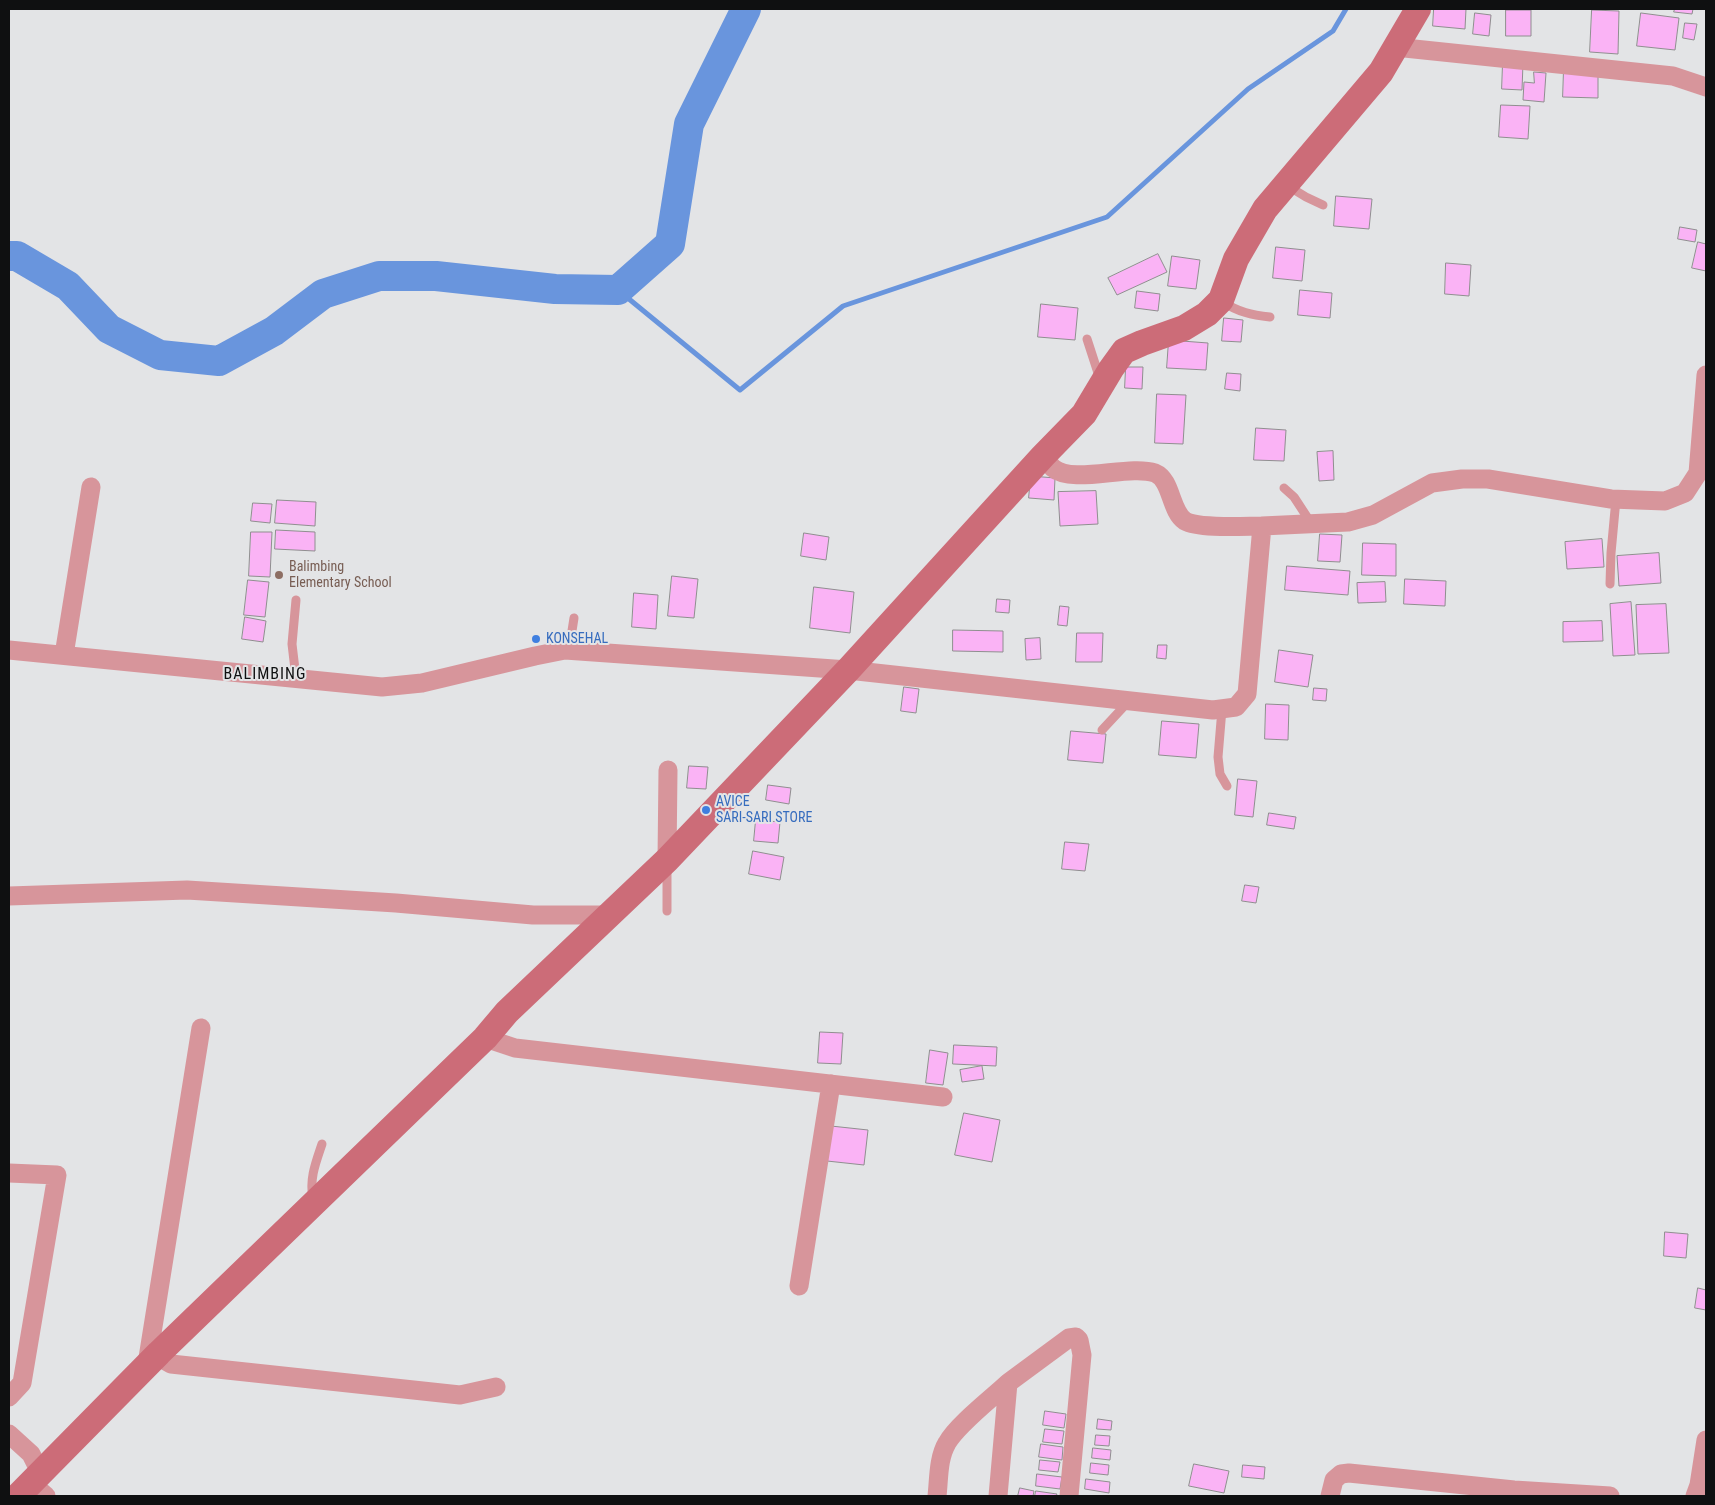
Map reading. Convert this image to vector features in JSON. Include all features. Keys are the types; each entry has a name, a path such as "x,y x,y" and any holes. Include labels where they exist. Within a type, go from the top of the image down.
{"street":[{"path":"34,1488 153,1358 485,1038 507,1012 667,860 848,670 1043,456 1084,414 1124,351 1184,328 1207,314 1221,300 1241,251 1265,209 1381,72 1418,9"},
{"path":"1395,47 1674,76 1706,87"},
{"path":"1043,456 1054,469 1069,474 1145,471 1158,474 1166,484 1179,516 1193,524 1262,526 1348,522 1374,515 1432,483 1462,478 1488,479 1616,499 1665,501 1685,493 1698,473 1706,374"},
{"path":"64,655 91,487"},
{"path":"9,650 382,687 422,683 535,656 570,650 848,670 1213,710 1236,707 1247,694 1262,526"},
{"path":"667,860 668,770"},
{"path":"9,896 187,890 396,903 533,915 610,916"},
{"path":"153,1358 201,1028"},
{"path":"485,1038 515,1048 943,1097"},
{"path":"799,1286 831,1084"},
{"path":"9,1173 58,1175 22,1383 9,1397"},
{"path":"937,1496 942,1457 947,1443 955,1432 1008,1383 1069,1338 1076,1337 1079,1340 1082,1355 1069,1496"},
{"path":"153,1358 164,1360 171,1364 460,1395 496,1387"},
{"path":"998,1496 1008,1383"},
{"path":"9,1434 31,1454 34,1488"},
{"path":"1695,1496 1699,1485 1706,1440"},
{"path":"1330,1496 1334,1480 1341,1474 1349,1473 1514,1490 1610,1496"}],"lane":[{"path":"1286,184 1323,205"},
{"path":"1221,300 1234,309 1249,314 1270,317"},
{"path":"1087,339 1102,384"},
{"path":"1284,488 1294,497 1311,523"},
{"path":"1610,584 1616,499"},
{"path":"296,600 292,644 296,678"},
{"path":"570,650 574,618"},
{"path":"1102,730 1129,701"},
{"path":"1222,709 1218,757 1220,774 1227,786"},
{"path":"667,860 667,911"},
{"path":"314,1203 311,1188 312,1177 322,1144"}],"building":[{"path":"1434,9 1466,9 1465,29 1433,26"},
{"path":"1675,9 1693,9 1692,14 1674,12"},
{"path":"1506,10 1531,10 1531,36 1506,36"},
{"path":"1592,10 1619,11 1618,54 1590,52"},
{"path":"1475,13 1491,15 1489,36 1473,34"},
{"path":"1641,13 1679,18 1675,50 1637,46"},
{"path":"1685,23 1697,24 1694,40 1683,38"},
{"path":"1503,62 1523,63 1522,90 1502,89"},
{"path":"1564,68 1598,69 1598,98 1563,97"},
{"path":"1534,72 1546,73 1544,102 1523,100 1524,82 1534,83"},
{"path":"1501,105 1530,106 1528,139 1499,137"},
{"path":"1336,196 1372,199 1369,229 1334,226"},
{"path":"1680,227 1697,230 1695,242 1678,239"},
{"path":"1698,242 1706,244 1706,271 1692,268"},
{"path":"1276,247 1305,250 1302,281 1273,278"},
{"path":"1158,254 1167,272 1117,295 1108,278"},
{"path":"1172,256 1200,260 1196,289 1168,286"},
{"path":"1446,263 1471,265 1469,296 1445,294"},
{"path":"1300,290 1332,293 1330,318 1298,315"},
{"path":"1137,291 1160,294 1158,311 1135,308"},
{"path":"1041,304 1078,308 1075,340 1038,337"},
{"path":"1224,318 1243,320 1241,342 1222,341"},
{"path":"1169,340 1208,343 1206,370 1167,368"},
{"path":"1126,367 1143,367 1142,389 1125,388"},
{"path":"1227,373 1241,374 1240,391 1225,389"},
{"path":"1157,394 1186,395 1183,444 1155,443"},
{"path":"1256,428 1286,430 1284,461 1254,460"},
{"path":"1333,451 1334,480 1319,481 1317,452"},
{"path":"1031,476 1055,478 1054,500 1029,498"},
{"path":"1096,491 1098,524 1060,526 1058,492"},
{"path":"277,500 316,502 315,526 275,523"},
{"path":"253,503 272,504 270,523 251,521"},
{"path":"276,530 315,532 315,551 275,549"},
{"path":"251,532 272,532 270,577 249,576"},
{"path":"804,533 829,537 826,560 801,556"},
{"path":"1320,534 1342,535 1340,562 1318,561"},
{"path":"1602,539 1604,567 1567,569 1565,542"},
{"path":"1363,543 1396,544 1396,576 1362,575"},
{"path":"1659,553 1661,583 1619,586 1617,556"},
{"path":"1287,566 1350,571 1348,595 1285,590"},
{"path":"672,576 698,579 694,618 668,616"},
{"path":"1405,579 1446,581 1445,606 1404,604"},
{"path":"248,580 269,582 265,617 244,615"},
{"path":"1385,582 1386,602 1358,603 1357,583"},
{"path":"814,587 854,592 850,633 810,628"},
{"path":"634,593 658,595 656,629 632,627"},
{"path":"997,599 1010,600 1009,613 996,612"},
{"path":"1631,602 1635,655 1613,656 1610,604"},
{"path":"1666,604 1669,653 1638,654 1636,605"},
{"path":"1060,606 1069,607 1067,626 1058,625"},
{"path":"245,617 266,621 263,642 242,639"},
{"path":"1602,621 1603,641 1563,642 1563,622"},
{"path":"953,630 1003,631 1003,652 953,651"},
{"path":"1077,633 1103,633 1102,662 1076,662"},
{"path":"1040,638 1041,659 1026,660 1025,639"},
{"path":"1158,645 1167,645 1166,659 1157,658"},
{"path":"1279,650 1313,655 1308,687 1275,682"},
{"path":"904,687 919,689 916,713 901,711"},
{"path":"1314,688 1327,689 1326,701 1313,700"},
{"path":"1266,704 1289,705 1288,740 1265,739"},
{"path":"1162,721 1199,724 1196,758 1159,755"},
{"path":"1071,731 1106,734 1103,763 1068,760"},
{"path":"689,766 708,767 706,789 687,788"},
{"path":"1238,779 1257,781 1253,817 1235,815"},
{"path":"768,785 791,788 789,804 766,800"},
{"path":"1269,813 1296,817 1294,829 1267,825"},
{"path":"756,820 780,822 778,843 754,841"},
{"path":"1065,842 1089,844 1085,871 1062,869"},
{"path":"753,851 784,857 780,880 749,874"},
{"path":"1245,885 1259,887 1256,903 1242,901"},
{"path":"820,1032 843,1033 841,1064 818,1063"},
{"path":"954,1045 997,1047 996,1066 953,1064"},
{"path":"930,1050 948,1053 943,1085 926,1083"},
{"path":"982,1066 984,1079 962,1082 960,1070"},
{"path":"964,1113 1000,1120 992,1162 955,1155"},
{"path":"831,1126 868,1130 864,1165 827,1161"},
{"path":"1665,1232 1688,1234 1686,1258 1664,1256"},
{"path":"1698,1288 1706,1290 1706,1310 1695,1308"},
{"path":"1045,1411 1066,1414 1064,1428 1043,1425"},
{"path":"1098,1419 1112,1421 1111,1430 1097,1429"},
{"path":"1045,1429 1064,1431 1062,1444 1043,1442"},
{"path":"1096,1435 1110,1436 1109,1446 1095,1445"},
{"path":"1041,1444 1063,1447 1062,1460 1039,1457"},
{"path":"1093,1448 1111,1450 1110,1460 1092,1458"},
{"path":"1040,1460 1060,1462 1058,1472 1039,1470"},
{"path":"1091,1463 1109,1465 1108,1475 1090,1473"},
{"path":"1194,1464 1229,1471 1224,1493 1189,1486"},
{"path":"1243,1465 1265,1467 1264,1479 1242,1477"},
{"path":"1037,1474 1062,1477 1060,1489 1036,1486"},
{"path":"1086,1479 1110,1482 1109,1493 1085,1489"},
{"path":"1020,1488 1034,1491 1033,1496 1018,1496"},
{"path":"1036,1491 1057,1494 1056,1496 1035,1496"}],"waterway":[{"path":"9,256 17,256 68,286 109,329 160,355 219,361 274,331 323,294 379,276 436,276 555,289 618,290 670,244 689,124 746,9"},
{"path":"618,290 740,390 843,306 1107,217 1248,89 1333,31 1346,9"}],"place":[{"name":"Balimbing Elementary School","path":"279,575"},
{"name":"KONSEHAL","path":"536,639"},
{"name":"AVICE SARI-SARI STORE","path":"706,810"}],"district":[{"name":"BALIMBING","path":"265,675"}]}
